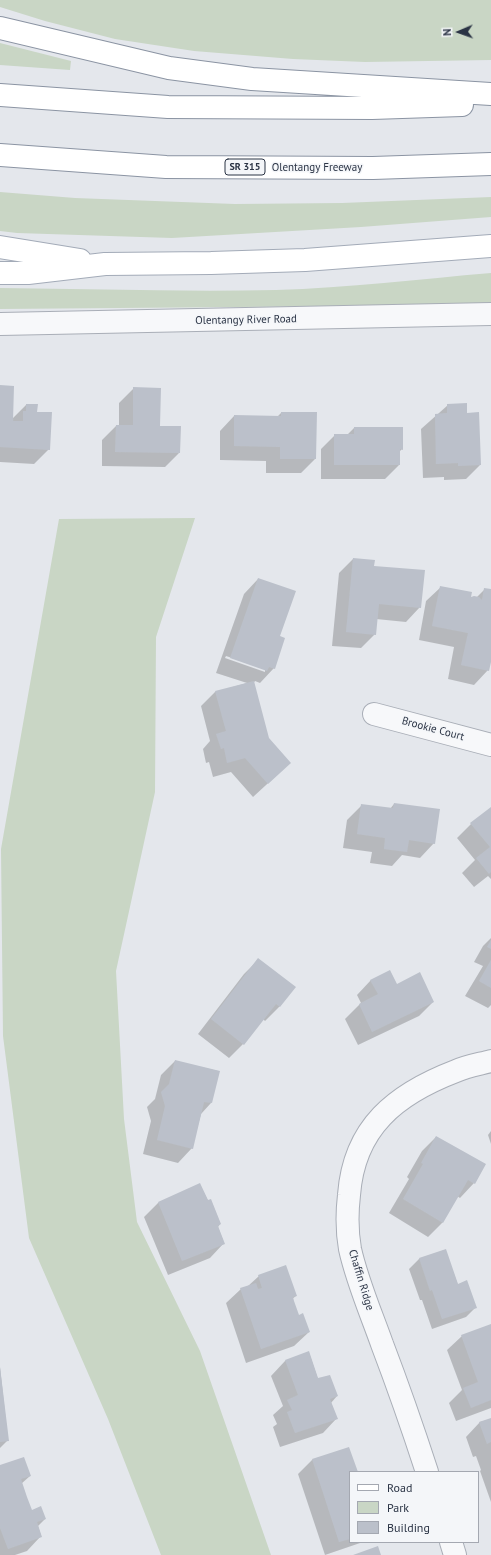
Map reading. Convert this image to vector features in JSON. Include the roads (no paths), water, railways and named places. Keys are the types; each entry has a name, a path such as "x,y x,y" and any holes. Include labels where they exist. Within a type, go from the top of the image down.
{"main road":[{"path":"0,28 169,68 252,79 491,94"},
{"path":"0,95 168,107 372,108 491,104"},
{"name":"Olentangy Freeway","path":"0,155 166,167 373,168 491,164"},
{"path":"0,273 28,273 105,264 305,260 491,246"},
{"path":"0,247 105,264"}],"street":[{"name":"Olentangy River Road","path":"0,324 491,314"},
{"name":"Brookie Court","path":"374,714 491,745"},
{"name":"Chaffin Ridge","path":"427,1471 363,1291 350,1248 348,1210 350,1181 357,1154 367,1136 384,1113 414,1090 457,1070 491,1062"},
{"path":"451,1543 455,1555"}]}
